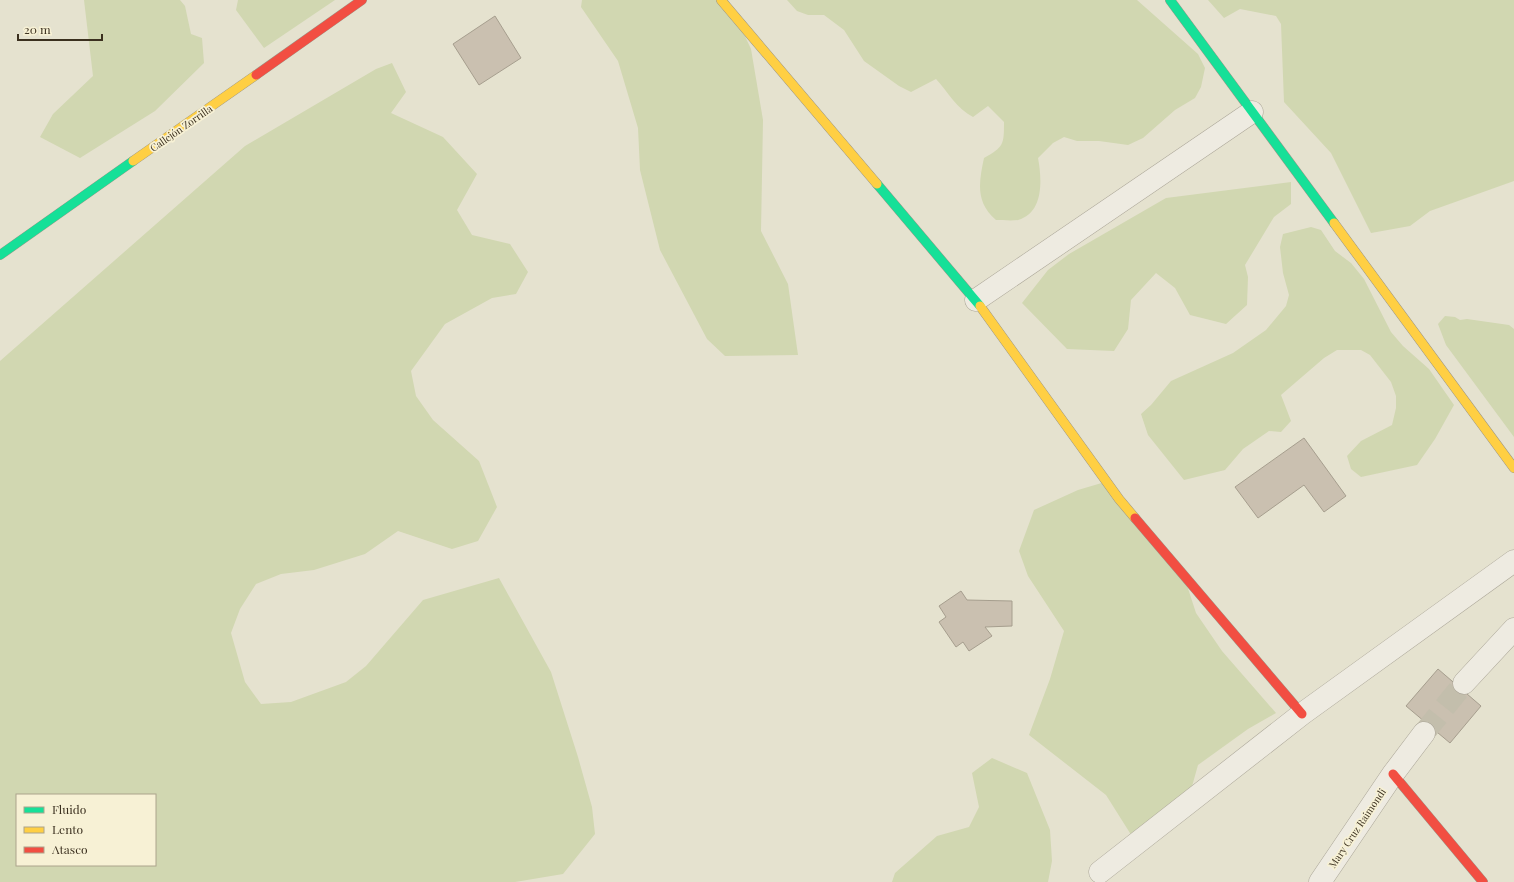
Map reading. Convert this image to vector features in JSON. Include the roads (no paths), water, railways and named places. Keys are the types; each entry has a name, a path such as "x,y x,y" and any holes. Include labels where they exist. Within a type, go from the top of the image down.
{"street":[{"name":"Callejón Zorrilla","path":"0,255 362,0"},
{"path":"721,0 976,300 1118,499 1302,714"},
{"path":"1170,0 1514,468"},
{"path":"976,300 1252,112"},
{"path":"1100,872 1302,714 1514,561"},
{"path":"1464,683 1514,629"},
{"name":"Mary Cruz Raimondi","path":"1320,882 1393,774 1424,733"},
{"path":"1393,774 1483,882"}],"tunnel":[{"path":"1424,733 1464,683"}]}
